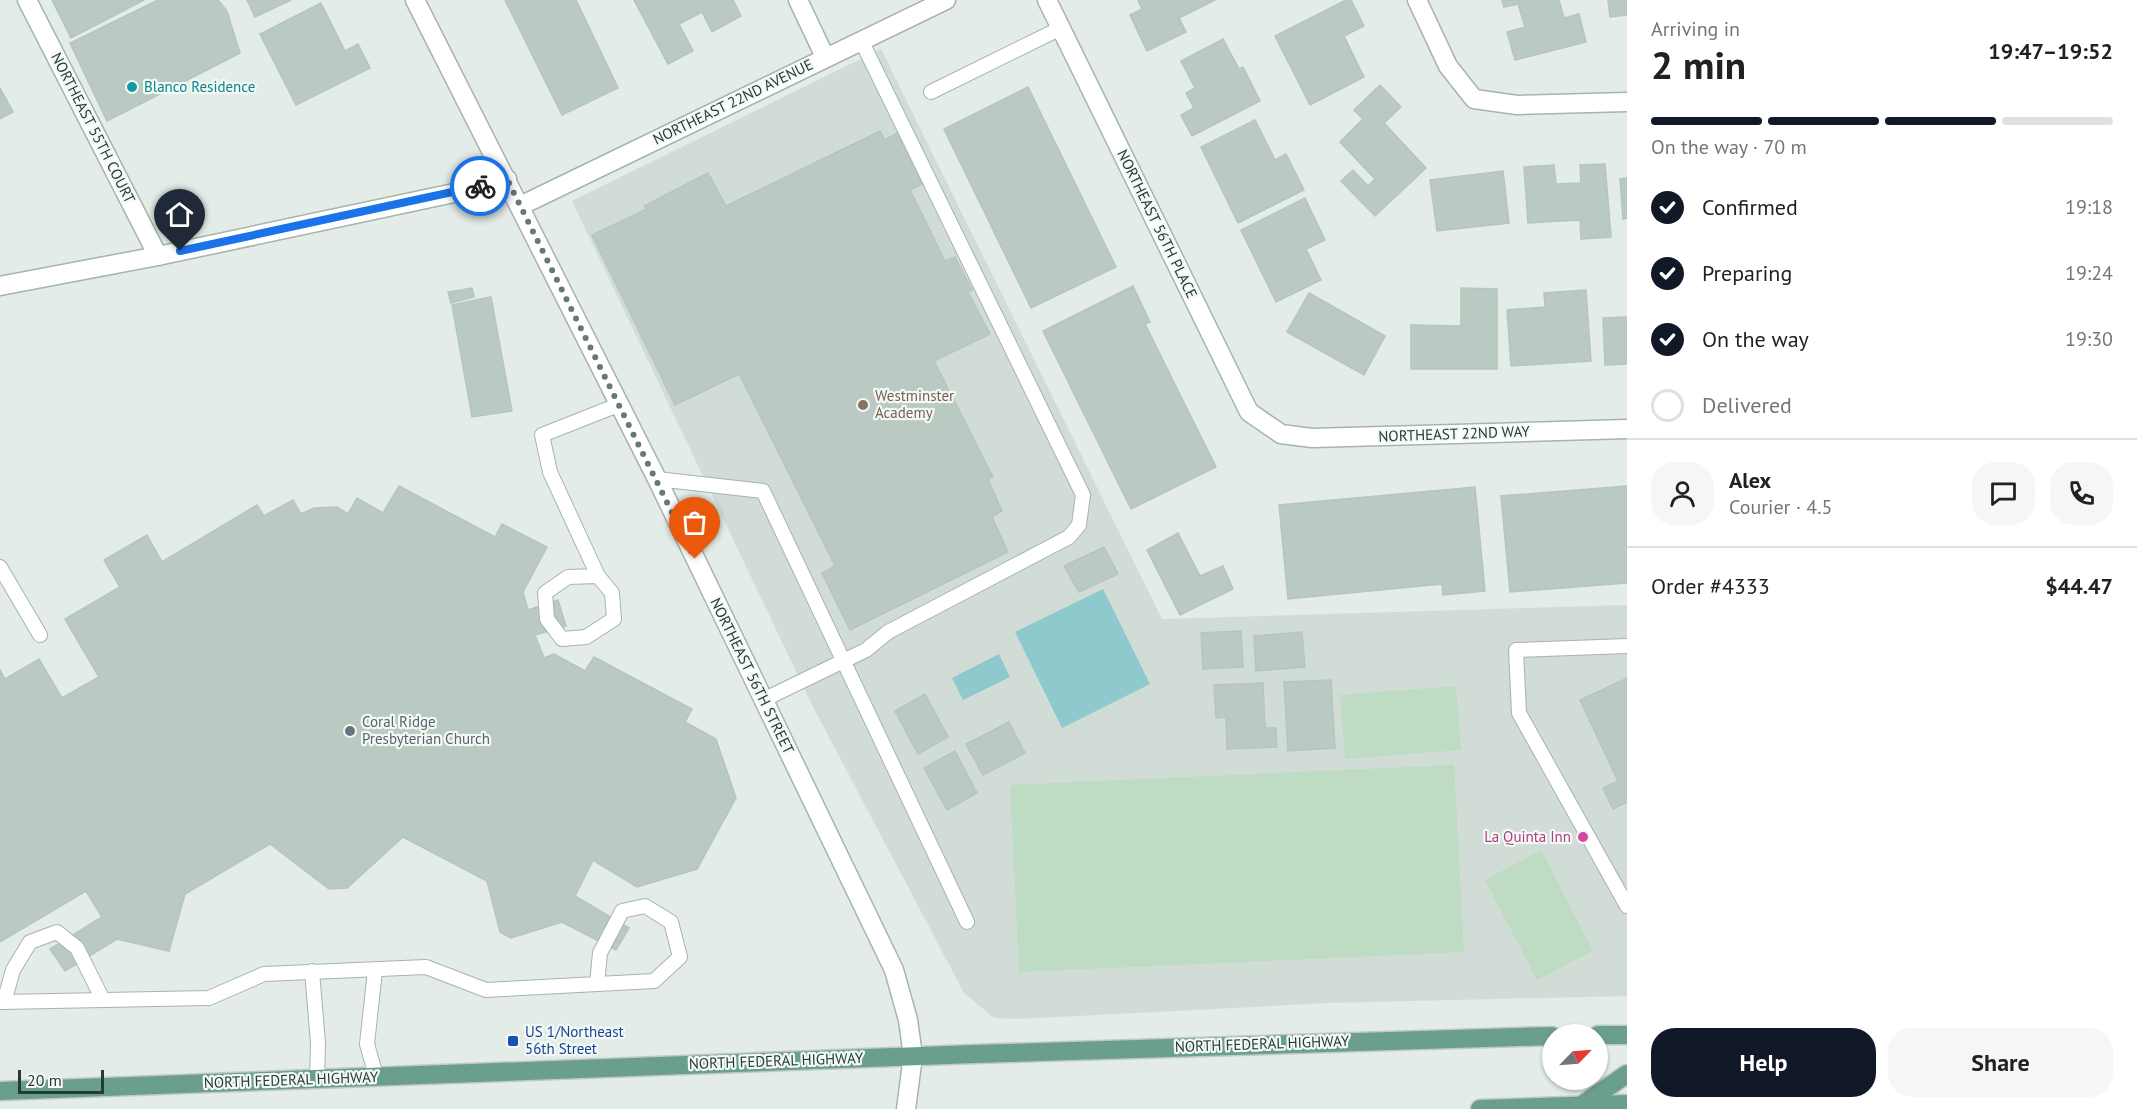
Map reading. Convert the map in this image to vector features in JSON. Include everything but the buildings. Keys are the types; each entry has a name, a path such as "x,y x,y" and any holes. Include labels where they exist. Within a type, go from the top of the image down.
{"main road":[{"path":"1608,1035 1627,1035"},
{"name":"NORTH FEDERAL HIGHWAY","path":"0,1091 913,1056 1542,1036"},
{"path":"1582,1105 1627,1074"},
{"path":"1480,1109 1627,1104"}],"street":[{"name":"NORTHEAST 55TH COURT","path":"27,0 158,256"},
{"name":"NORTHEAST 56TH STREET","path":"415,0 657,479 894,970 908,1020 913,1056 906,1109"},
{"path":"798,0 825,57"},
{"name":"NORTHEAST 22ND AVENUE","path":"520,206 946,0"},
{"name":"NORTHEAST 56TH PLACE","path":"1047,0 1249,412 1281,434"},
{"path":"1417,0 1448,66 1474,99 1516,105 1627,102"},
{"path":"0,286 158,256 443,196 507,179"},
{"name":"NORTHEAST 22ND WAY","path":"1281,434 1312,438 1627,429"}],"lane":[{"path":"931,92 1061,28"},
{"path":"763,700 845,662 866,650 888,632 1069,537 1079,525 1083,495 861,40"},
{"path":"598,576 568,577 545,593 547,619 562,639 586,637 614,619 612,593 598,576 550,472 542,435 618,405"},
{"path":"657,479 763,491 967,922"},
{"path":"0,567 40,635"},
{"path":"1627,646 1516,650 1519,713 1627,906"},
{"path":"103,1000 77,948 57,932 30,942 13,970 2,1002 209,998 264,974 426,967 486,990 654,981 680,957 671,922 645,906 622,911 600,953 597,984"},
{"path":"312,971 318,1043 317,1078"},
{"path":"375,971 367,1044 376,1076"}],"shaded area":[{"name":"Westminster Academy","path":"881,49 1162,619 1627,605 1627,996 1328,1003 1019,1019 994,1018 964,993 811,703 572,201"}],"green space":[{"path":"1456,686 1461,750 1345,759 1340,695"},
{"path":"1454,765 1464,952 1019,972 1010,785"},
{"path":"1541,850 1593,951 1537,980 1485,880"}],"water":[{"path":"1103,589 1150,684 1062,728 1015,632"},
{"path":"999,654 1010,677 963,700 952,678"}],"way so far":[{"path":"480,186 507,179 695,559"}],"place":[{"name":"Blanco Residence","path":"132,87"},
{"name":"Westminster Academy","path":"863,405"},
{"name":"Coral Ridge Presbyterian Church","path":"350,731"},
{"name":"La Quinta Inn","path":"1583,837"},
{"name":"US 1/Northeast 56th Street","path":"513,1041"}],"route":[{"path":"180,251 480,186"}]}
